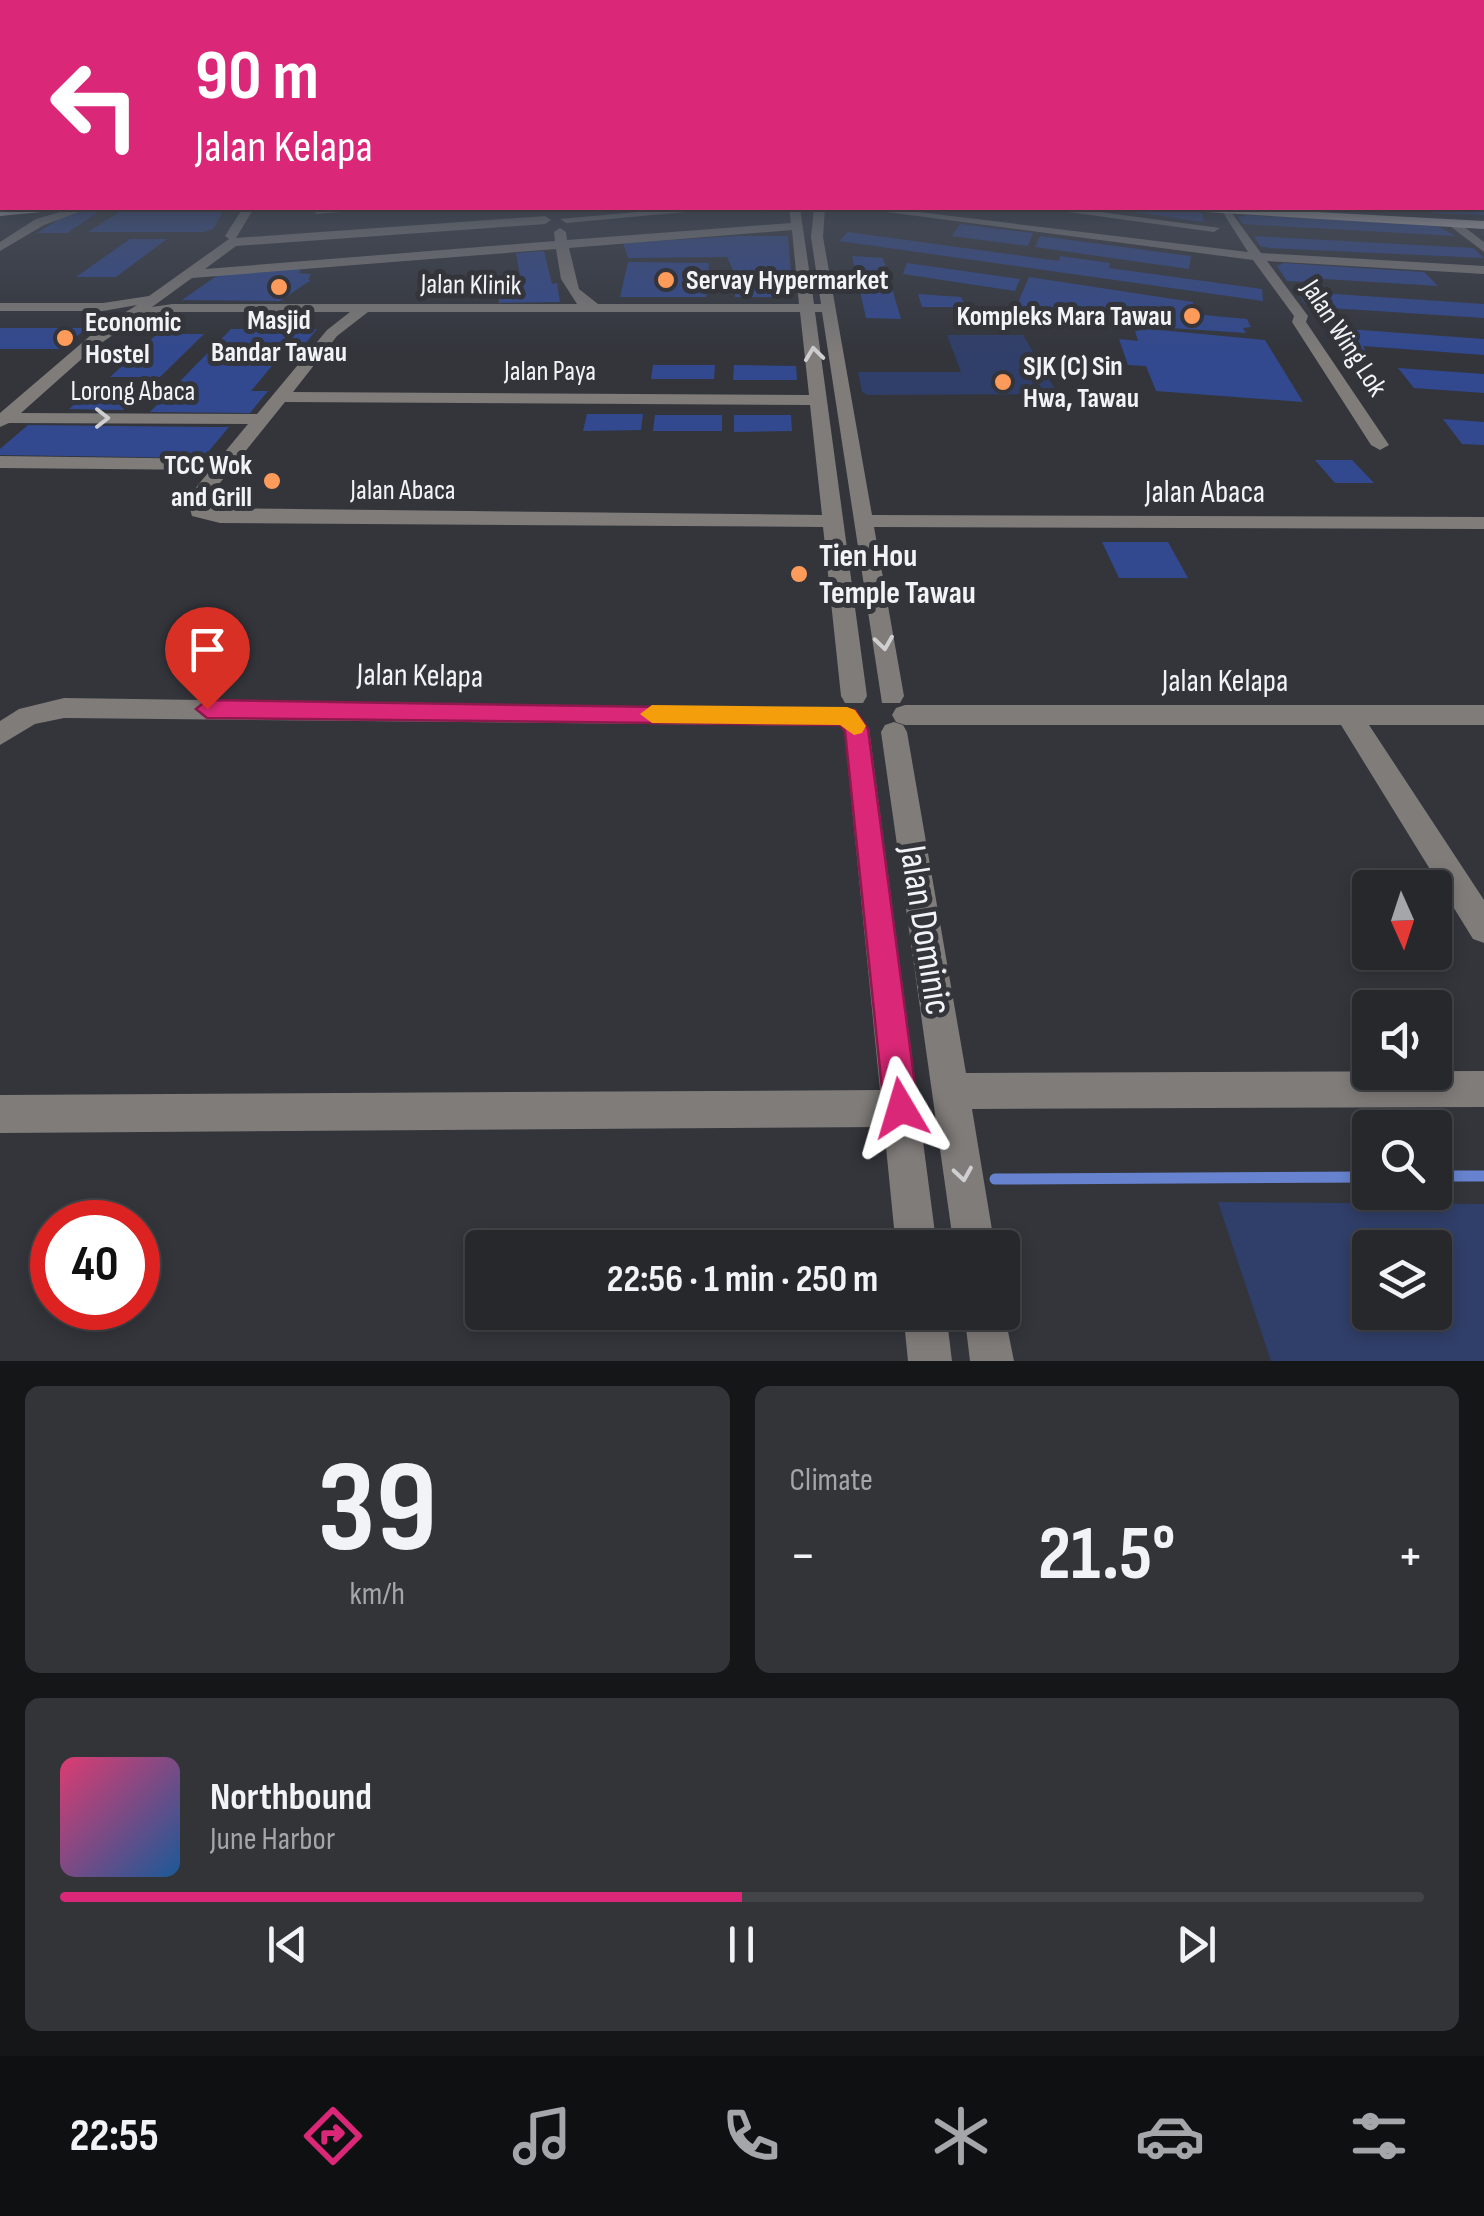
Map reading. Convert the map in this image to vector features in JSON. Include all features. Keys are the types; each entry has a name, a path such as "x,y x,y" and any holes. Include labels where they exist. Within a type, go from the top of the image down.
{"street":[{"path":"0,246 21,229"},
{"path":"98,338 194,270 233,238 238,229"},
{"path":"301,262 313,229"},
{"path":"2,420 214,241 386,229"},
{"path":"559,229 571,292 584,305 599,309"},
{"path":"194,270 694,229"},
{"name":"Jalan Dominic","path":"798,229 915,1230"},
{"name":"Jalan Dominic","path":"820,229 829,308 897,714 971,1230"},
{"path":"1028,229 1256,255 1484,268"},
{"path":"1052,229 1211,251"},
{"path":"1211,251 1214,229"},
{"path":"1215,229 1230,234 1240,230"},
{"path":"1461,229 1484,248"},
{"name":"Jalan Wing Lok","path":"1240,230 1301,316 1300,322 1380,445"},
{"path":"551,311 565,304 571,292"},
{"path":"0,307 103,307 145,299"},
{"name":"Jalan Klinik","path":"134,316 172,308 829,308"},
{"path":"330,308 339,314 332,333"},
{"name":"Jalan Abaca","path":"363,309 332,333 224,464 197,499 199,512 220,517 834,520 837,526 851,530 860,529 866,521 1484,524"},
{"path":"0,317 92,318 104,326 98,338"},
{"name":"Jalan Paya","path":"279,397 820,400"},
{"name":"Lorong Abaca","path":"2,420 261,420"},
{"path":"0,462 224,464"},
{"path":"868,692 897,714 876,736 852,714 868,692"},
{"name":"Jalan Kelapa","path":"0,735 28,716 64,708 852,714"},
{"name":"Jalan Kelapa","path":"897,714 1484,715"},
{"path":"1350,716 1484,928"},
{"path":"951,1091 1484,1089"},
{"path":"0,1114 901,1108"},
{"path":"926,1330 930,1361"},
{"path":"987,1330 992,1361"}],"shaded area":[{"path":"947,335 1023,335 1058,394 862,392 858,372 961,372"},
{"path":"1218,1202 1352,1203 1352,1210 1452,1210 1452,1204 1484,1204 1484,1361 1271,1361"}],"building":[{"path":"44,229 74,229 67,233 37,233"},
{"path":"93,229 213,229 203,232 88,232"},
{"path":"957,229 1033,233 1028,246 952,236"},
{"path":"1323,229 1442,229 1456,236"},
{"path":"848,232 1059,261 1060,256 1110,263 1109,268 1262,289 1263,301 839,241"},
{"path":"788,236 793,297 735,297 735,275 727,257 628,258 623,243"},
{"path":"1040,236 1191,256 1189,269 1035,247"},
{"path":"1254,236 1473,248 1484,258 1270,248 1260,246"},
{"path":"130,239 167,239 116,277 76,277"},
{"path":"544,251 560,302 499,303 499,295 508,294 507,288 522,287 516,253"},
{"path":"852,256 883,258 901,319 866,318"},
{"name":"Servay Hypermarket","path":"628,262 709,263 706,297 620,297"},
{"path":"907,263 1020,279 1015,291 903,274"},
{"path":"1283,263 1424,272 1438,286 1308,278 1311,282 1287,281 1277,266"},
{"path":"301,269 299,273 311,274 311,280 280,301 182,300 218,275"},
{"path":"1029,277 1193,302 1193,314 1247,319 1251,327 1243,328 1246,333 1171,328 1171,321 1130,315 1128,325 1086,318 1037,321 1038,316 1014,312"},
{"path":"1294,288 1484,304 1484,318 1315,307 1305,304"},
{"path":"918,294 961,297 966,307 922,307"},
{"path":"0,328 87,328 61,349 0,349"},
{"path":"1334,328 1484,339 1484,355 1363,346 1366,351 1341,349 1329,331"},
{"path":"231,329 317,329 301,349 286,349 251,391 268,391 250,413 150,412"},
{"path":"1135,331 1265,340 1303,402 1156,391 1146,366 1128,365 1119,339 1138,341"},
{"path":"157,334 204,334 160,377 110,377"},
{"path":"653,365 715,365 714,379 651,379"},
{"path":"734,365 796,366 797,380 733,380"},
{"path":"1398,368 1484,374 1484,393 1414,388"},
{"path":"94,387 147,387 123,410 69,409"},
{"path":"587,414 643,414 641,430 583,431"},
{"path":"655,415 722,415 722,431 653,431"},
{"path":"734,415 791,415 792,431 734,432"},
{"path":"1443,419 1484,422 1484,445 1462,444"},
{"path":"28,425 229,427 203,458 0,455 0,449"},
{"path":"1315,460 1352,460 1374,483 1335,483"},
{"path":"1102,542 1168,542 1188,578 1119,578"}],"waterway":[{"path":"1452,1176 1484,1176"},
{"path":"995,1179 1352,1177"}],"slow traffic":[{"path":"652,714 847,716 854,726"}],"place":[{"name":"Servay Hypermarket","path":"666,280"},
{"name":"Masjid Bandar Tawau","path":"279,287"},
{"name":"Kompleks Mara Tawau","path":"1192,316"},
{"name":"Economic Hostel","path":"65,338"},
{"name":"SJK (C) Sin Hwa, Tawau","path":"1003,382"},
{"name":"TCC Wok and Grill","path":"272,481"},
{"name":"Tien Hou Temple Tawau","path":"799,574"}],"route":[{"path":"207,709 847,716 856,729 901,1108"}]}
